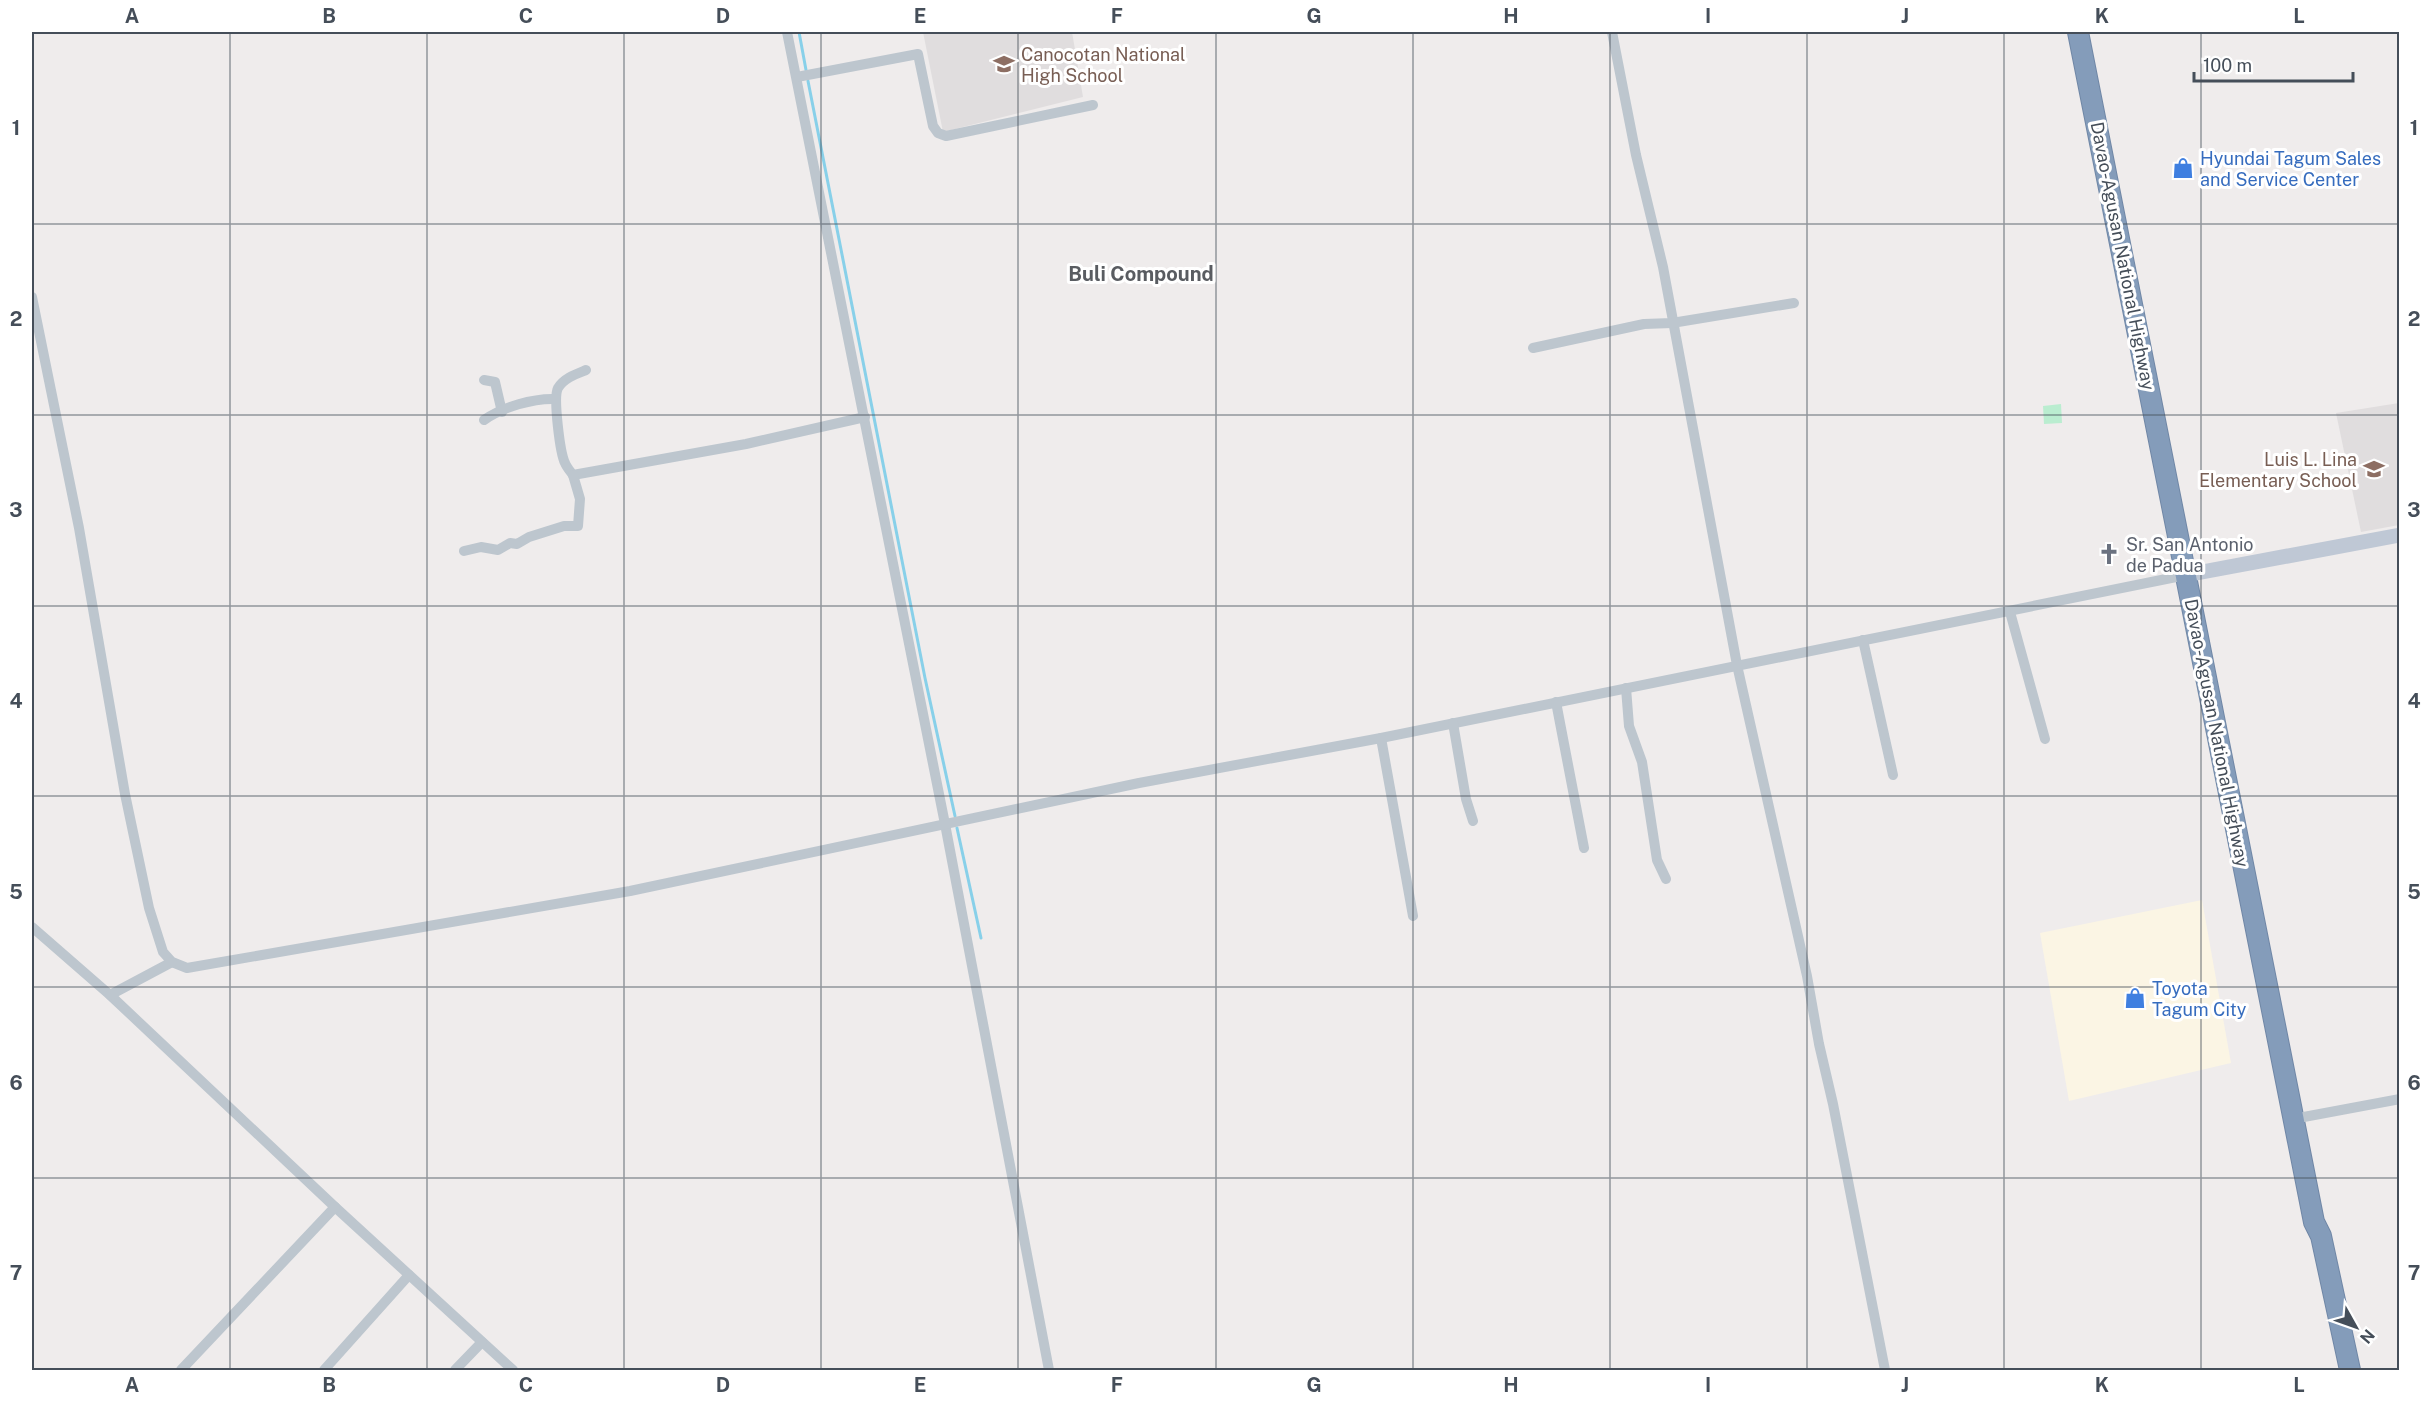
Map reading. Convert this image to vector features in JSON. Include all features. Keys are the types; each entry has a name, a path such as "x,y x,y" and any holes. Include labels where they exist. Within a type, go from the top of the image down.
{"highway":[{"name":"Davao-Agusan National Highway","path":"2079,32 2293,1119 2314,1222 2321,1236 2350,1371"},
{"name":"Davao-Agusan National Highway","path":"2314,1222 2312,1238 2339,1371"}],"street":[{"path":"787,32 945,824 1049,1371"},
{"path":"1612,32 1672,323 1737,665 1807,976 1885,1371"},
{"path":"797,77 918,54 933,126 938,133 946,136 1093,105"},
{"path":"32,297 79,528 125,795 149,908 163,952 172,962 187,968 619,893 1139,783 1381,738 2186,575 2400,535"},
{"path":"1533,348 1644,324 1672,323 1794,303"},
{"path":"464,551 481,547 498,550 510,543 517,544 529,537 564,526 578,526 580,499 573,475 564,463 556,399 558,388 565,381 586,370"},
{"path":"484,380 495,382 502,412"},
{"path":"484,420 493,414 542,398 556,399"},
{"path":"573,475 746,444 865,417"},
{"path":"2010,612 2045,739"},
{"path":"1863,640 1893,775"},
{"path":"1626,688 1629,726 1642,762 1657,860 1666,879"},
{"path":"1556,702 1584,848"},
{"path":"1453,723 1466,799 1473,821"},
{"path":"1381,738 1413,916"},
{"path":"32,927 110,995 513,1371"},
{"path":"110,995 172,962"},
{"path":"2293,1119 2400,1099"},
{"path":"181,1371 335,1207"},
{"path":"324,1371 409,1275"},
{"path":"455,1371 482,1342"}],"shaded area":[{"name":"Canocotan National High School","path":"923,32 1072,32 1083,97 943,132"},
{"name":"Luis L. Lina Elementary School","path":"2399,403 2399,525 2361,532 2336,413"},
{"name":"Toyota Tagum City","path":"2202,900 2231,1063 2069,1101 2040,933"}],"green space":[{"path":"2061,404 2062,423 2044,424 2043,406"}],"waterway":[{"path":"799,32 806,70"},
{"path":"808,81 925,678 955,816"},
{"path":"957,828 981,938"}],"place":[{"name":"Canocotan National High School","path":"1004,64"},
{"name":"Hyundai Tagum Sales and Service Center","path":"2183,168"},
{"name":"Luis L. Lina Elementary School","path":"2374,469"},
{"name":"Sr. San Antonio de Padua","path":"2109,554"},
{"name":"Toyota Tagum City","path":"2135,998"}],"district":[{"name":"Buli Compound","path":"1141,274"}]}
